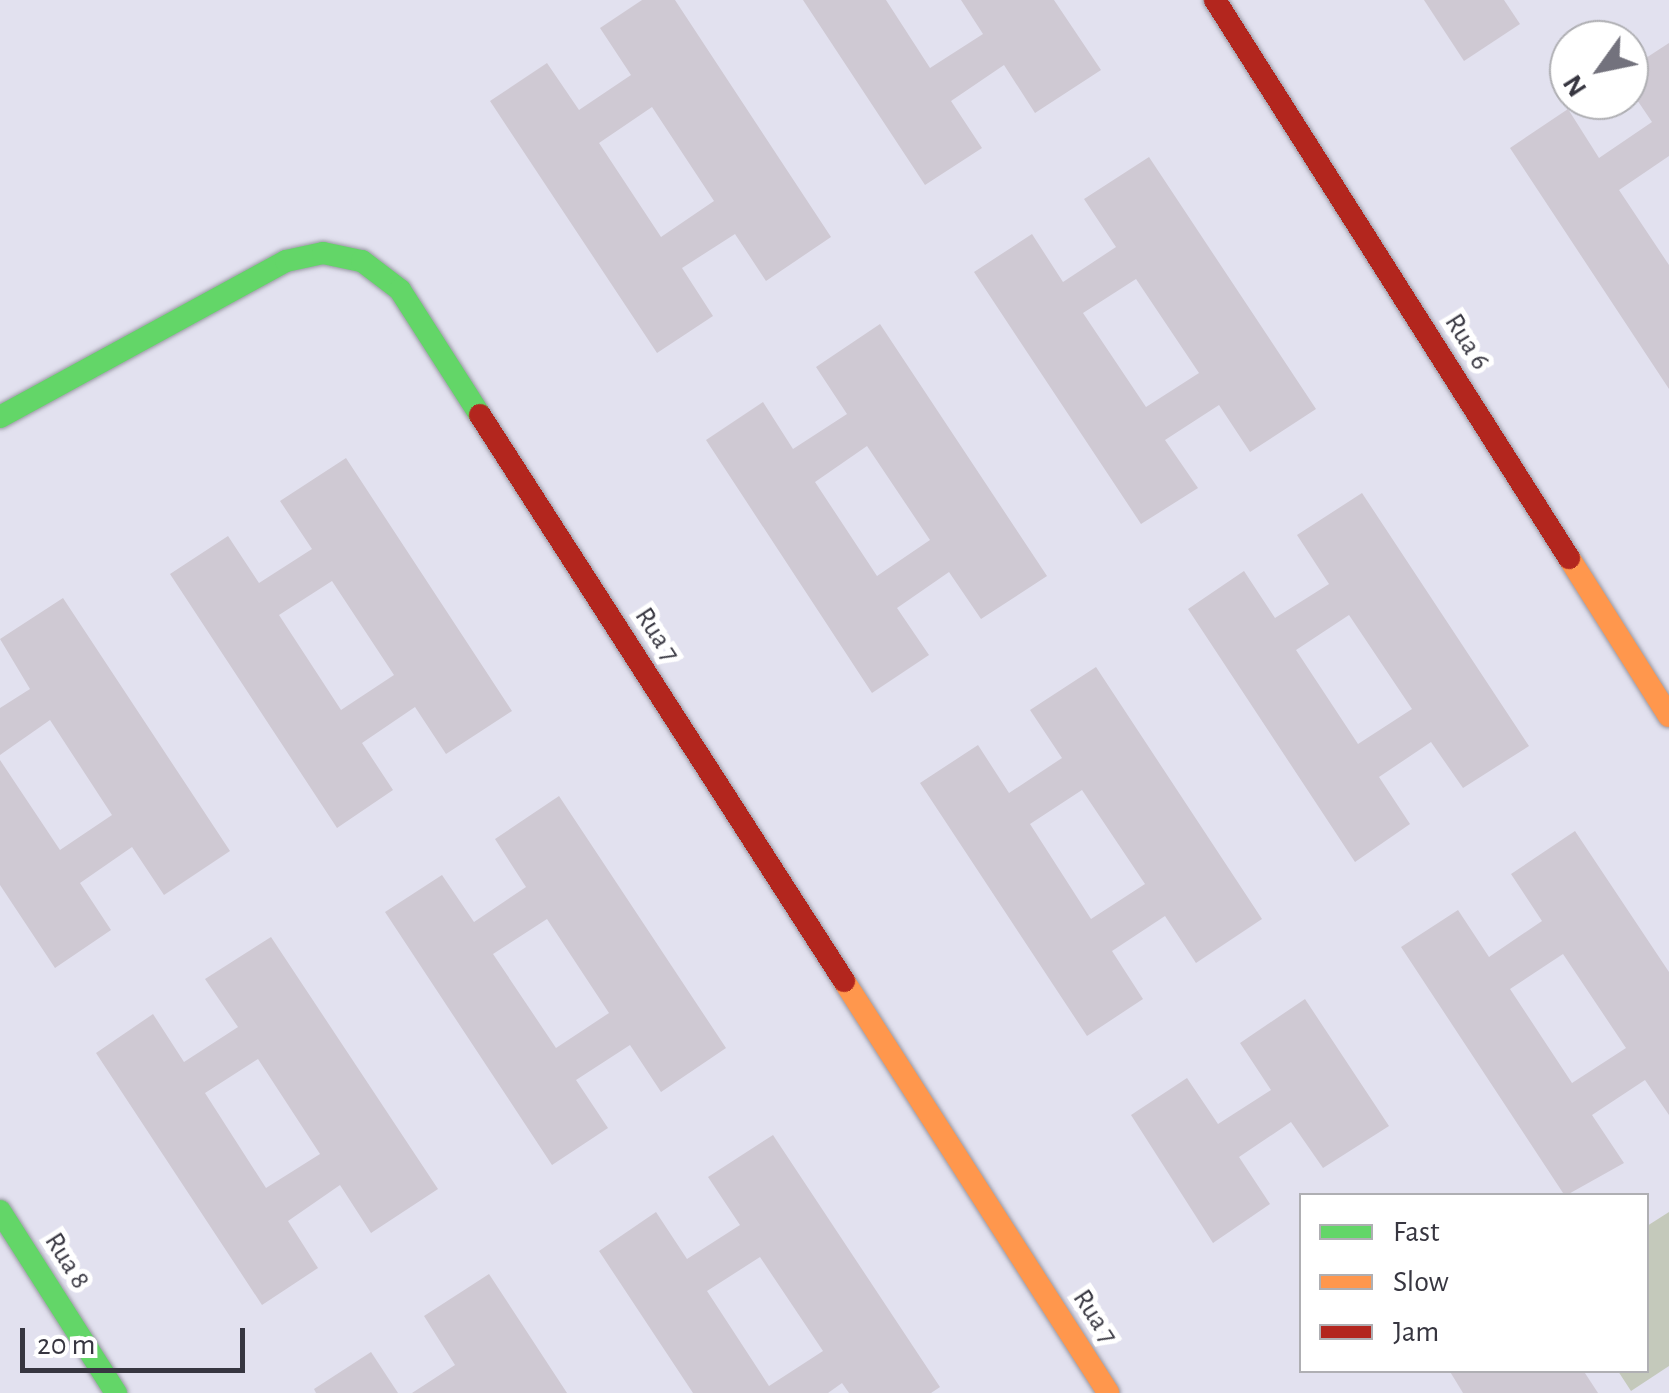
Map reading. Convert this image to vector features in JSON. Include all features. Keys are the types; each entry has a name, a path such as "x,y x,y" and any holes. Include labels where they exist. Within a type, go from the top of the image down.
{"street":[{"name":"Rua 6","path":"1215,0 1669,716"},
{"name":"Rua 7","path":"0,416 286,260 322,253 362,261 400,290 1108,1393"},
{"name":"Rua 8","path":"0,1211 116,1393"}],"shaded area":[{"path":"1669,1212 1669,1366 1631,1391 1619,1373 1649,1373 1649,1225"}],"building":[{"path":"642,0 675,0 831,237 766,281 735,234 682,268 713,316 657,353 490,101 547,63 579,110 631,75 600,28","holes":["652,107 714,201 661,237 599,143"]},
{"path":"803,0 886,0 930,68 983,34 961,0 1054,0 1101,70 1035,113 1004,65 951,101 982,148 925,185"},
{"path":"1424,0 1504,0 1520,24 1464,61"},
{"path":"1669,43 1669,156 1619,190 1669,265 1669,389 1510,148 1552,120 1575,120 1599,158 1652,122 1649,56"},
{"path":"1149,157 1316,409 1250,452 1219,405 1165,440 1198,488 1141,524 974,272 1032,234 1063,282 1116,247 1084,199","holes":["1136,279 1199,373 1146,407 1083,313"]},
{"path":"880,324 1047,576 981,619 949,572 897,608 929,655 872,693 706,440 763,402 793,449 847,414 816,367","holes":["867,446 930,540 877,576 815,482"]},
{"path":"346,458 512,711 446,754 415,707 362,743 393,790 337,828 170,574 228,536 259,583 312,549 280,501","holes":["332,581 394,675 341,710 279,615"]},
{"path":"1362,493 1529,746 1463,788 1431,742 1379,777 1410,824 1355,862 1188,609 1244,571 1275,618 1329,584 1297,535","holes":["1349,615 1412,709 1358,744 1296,650"]},
{"path":"63,598 230,851 164,895 132,847 80,883 111,930 55,968 0,885 0,760 60,850 112,815 50,720 0,755 0,708 30,689 0,639"},
{"path":"1096,667 1262,919 1196,963 1165,916 1112,951 1143,999 1087,1036 920,783 978,745 1009,793 1062,758 1030,710","holes":["1082,790 1145,884 1091,919 1030,824"]},
{"path":"559,796 726,1048 661,1092 630,1045 576,1080 608,1128 552,1165 385,912 442,875 474,922 526,887 495,839","holes":["547,919 609,1013 556,1048 493,954"]},
{"path":"1575,831 1669,972 1669,1115 1645,1080 1592,1115 1624,1163 1570,1193 1563,1193 1401,947 1458,910 1489,957 1542,921 1511,874","holes":["1563,954 1626,1048 1572,1083 1510,989"]},
{"path":"271,937 438,1189 371,1233 340,1185 288,1221 318,1268 262,1305 96,1053 153,1014 184,1062 238,1027 205,979","holes":["258,1059 320,1154 266,1188 205,1093"]},
{"path":"1305,999 1389,1126 1323,1168 1291,1122 1239,1157 1270,1204 1213,1243 1131,1115 1187,1078 1218,1124 1271,1090 1240,1043"},
{"path":"773,1135 940,1387 931,1393 849,1393 842,1383 828,1393 693,1393 599,1251 656,1212 687,1259 740,1225 708,1177","holes":["760,1257 823,1351 769,1386 707,1291"]},
{"path":"489,1274 567,1393 412,1393 455,1365 424,1316"},
{"path":"371,1352 398,1393 316,1393 314,1389"},
{"path":"1451,1373 1585,1373 1598,1393 1463,1393"}],"traffic: fast":[{"path":"0,417 286,261 323,253 362,261 400,290 480,415"},
{"path":"0,1211 116,1393"}],"traffic: slow":[{"path":"1569,558 1669,716"},
{"path":"844,981 1108,1393"}],"traffic: jam":[{"path":"1215,0 1569,558"},
{"path":"480,415 844,981"}]}
